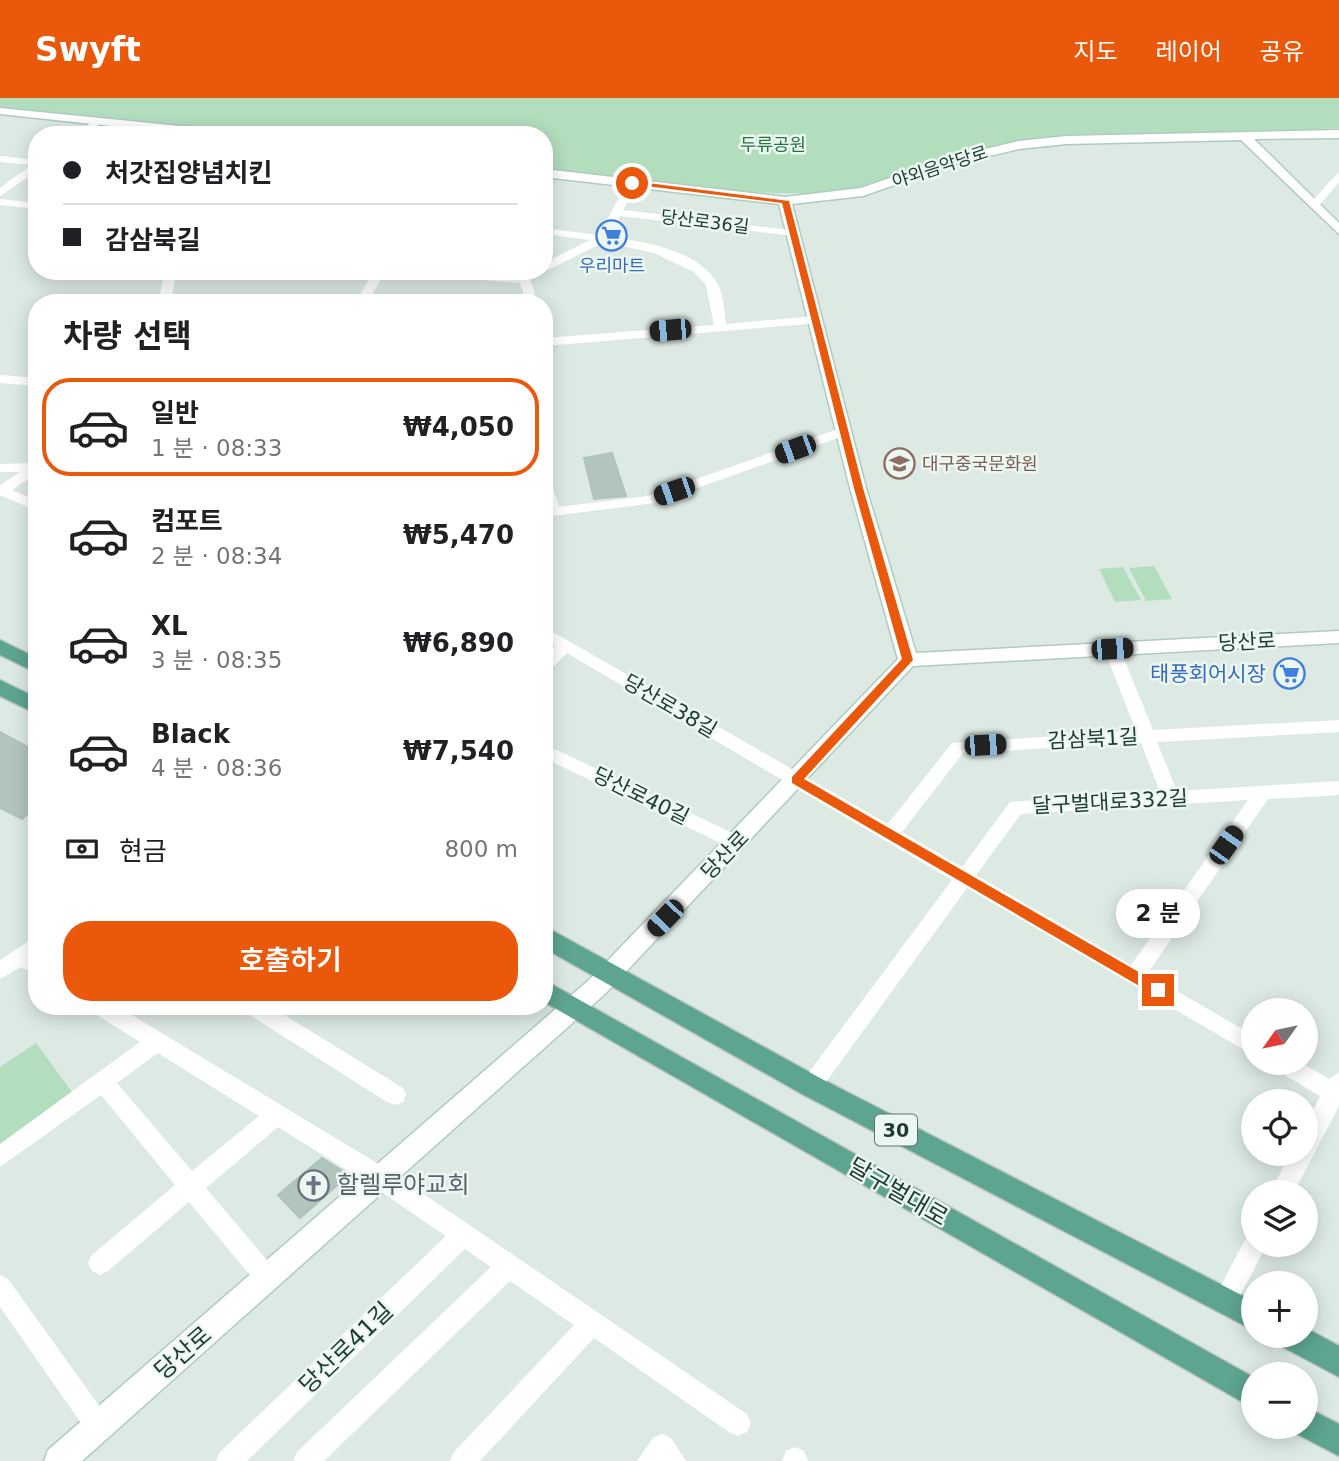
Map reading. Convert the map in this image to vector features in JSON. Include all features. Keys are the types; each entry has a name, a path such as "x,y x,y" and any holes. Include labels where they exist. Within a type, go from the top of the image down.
{"main road":[{"path":"0,111 143,126"},
{"name":"야외음악당로","path":"553,174 785,201 863,192 951,161 1019,145 1066,140 1339,134"},
{"path":"1244,136 1339,230"},
{"path":"785,201 844,432 908,660"},
{"name":"당산로","path":"60,1461 382,1179 610,974 908,660 1339,637"},
{"path":"0,647 28,661"},
{"path":"0,687 28,703"},
{"name":"30","path":"553,941 811,1086 1241,1310"},
{"name":"달구벌대로","path":"553,995 1241,1386"},
{"path":"1314,1348 1339,1362"},
{"path":"1318,1429 1339,1441"}],"street":[{"path":"92,126 99,121"},
{"path":"0,159 28,164"},
{"path":"0,193 28,172"},
{"path":"1314,205 1339,175"},
{"path":"553,263 603,238 632,183"},
{"path":"0,202 28,205"},
{"name":"당산로36길","path":"617,212 794,233"},
{"path":"553,232 632,242 664,252 695,269 712,284 720,325"},
{"path":"553,341 720,325 816,320"},
{"path":"0,379 28,381"},
{"path":"553,512 650,500 844,432"},
{"path":"0,468 28,468"},
{"path":"28,474 4,492 28,503"},
{"name":"당산로38길","path":"553,638 1241,1039"},
{"path":"553,657 565,645"},
{"path":"1112,649 1171,798"},
{"name":"감삼북1길","path":"890,834 958,747 1339,726"},
{"name":"당산로40길","path":"553,754 737,843"},
{"name":"달구벌대로332길","path":"811,1086 1016,807 1339,788"},
{"path":"1134,976 1263,792"},
{"path":"0,971 28,957"},
{"path":"113,1015 382,1179 738,1423"},
{"path":"266,1015 395,1095"},
{"path":"0,1157 156,1042"},
{"path":"1307,1075 1337,1090 1318,1124"},
{"path":"103,1082 268,1279"},
{"path":"100,1263 276,1115"},
{"name":"당산로41길","path":"229,1461 463,1235"},
{"path":"1225,1301 1248,1257"},
{"path":"306,1461 509,1266"},
{"path":"0,1287 99,1427"},
{"path":"463,1461 592,1323"},
{"path":"650,1461 662,1447 673,1461"}],"green space":[{"name":"두류공원","path":"0,98 1339,98 1339,128 1018,142 945,159 861,188 814,194 748,192 553,170 553,126 187,126 0,107"},
{"path":"1154,566 1172,599 1146,601 1129,568"},
{"path":"1123,567 1141,600 1115,602 1099,569"},
{"path":"36,1043 78,1100 0,1157 0,1067"}],"building":[{"path":"612,453 626,496 594,499 584,458"},
{"path":"0,732 28,747 28,813 22,819 0,808"},
{"name":"할렐루야교회","path":"322,1158 349,1175 300,1218 278,1195"}],"place":[{"name":"우리마트","path":"612,236"},
{"name":"대구중국문화원","path":"899,464"},
{"name":"태풍회어시장","path":"1289,674"},
{"name":"할렐루야교회","path":"314,1185"}],"route":[{"path":"632,183 785,201 858,488 908,660 796,780 1158,990"}]}
